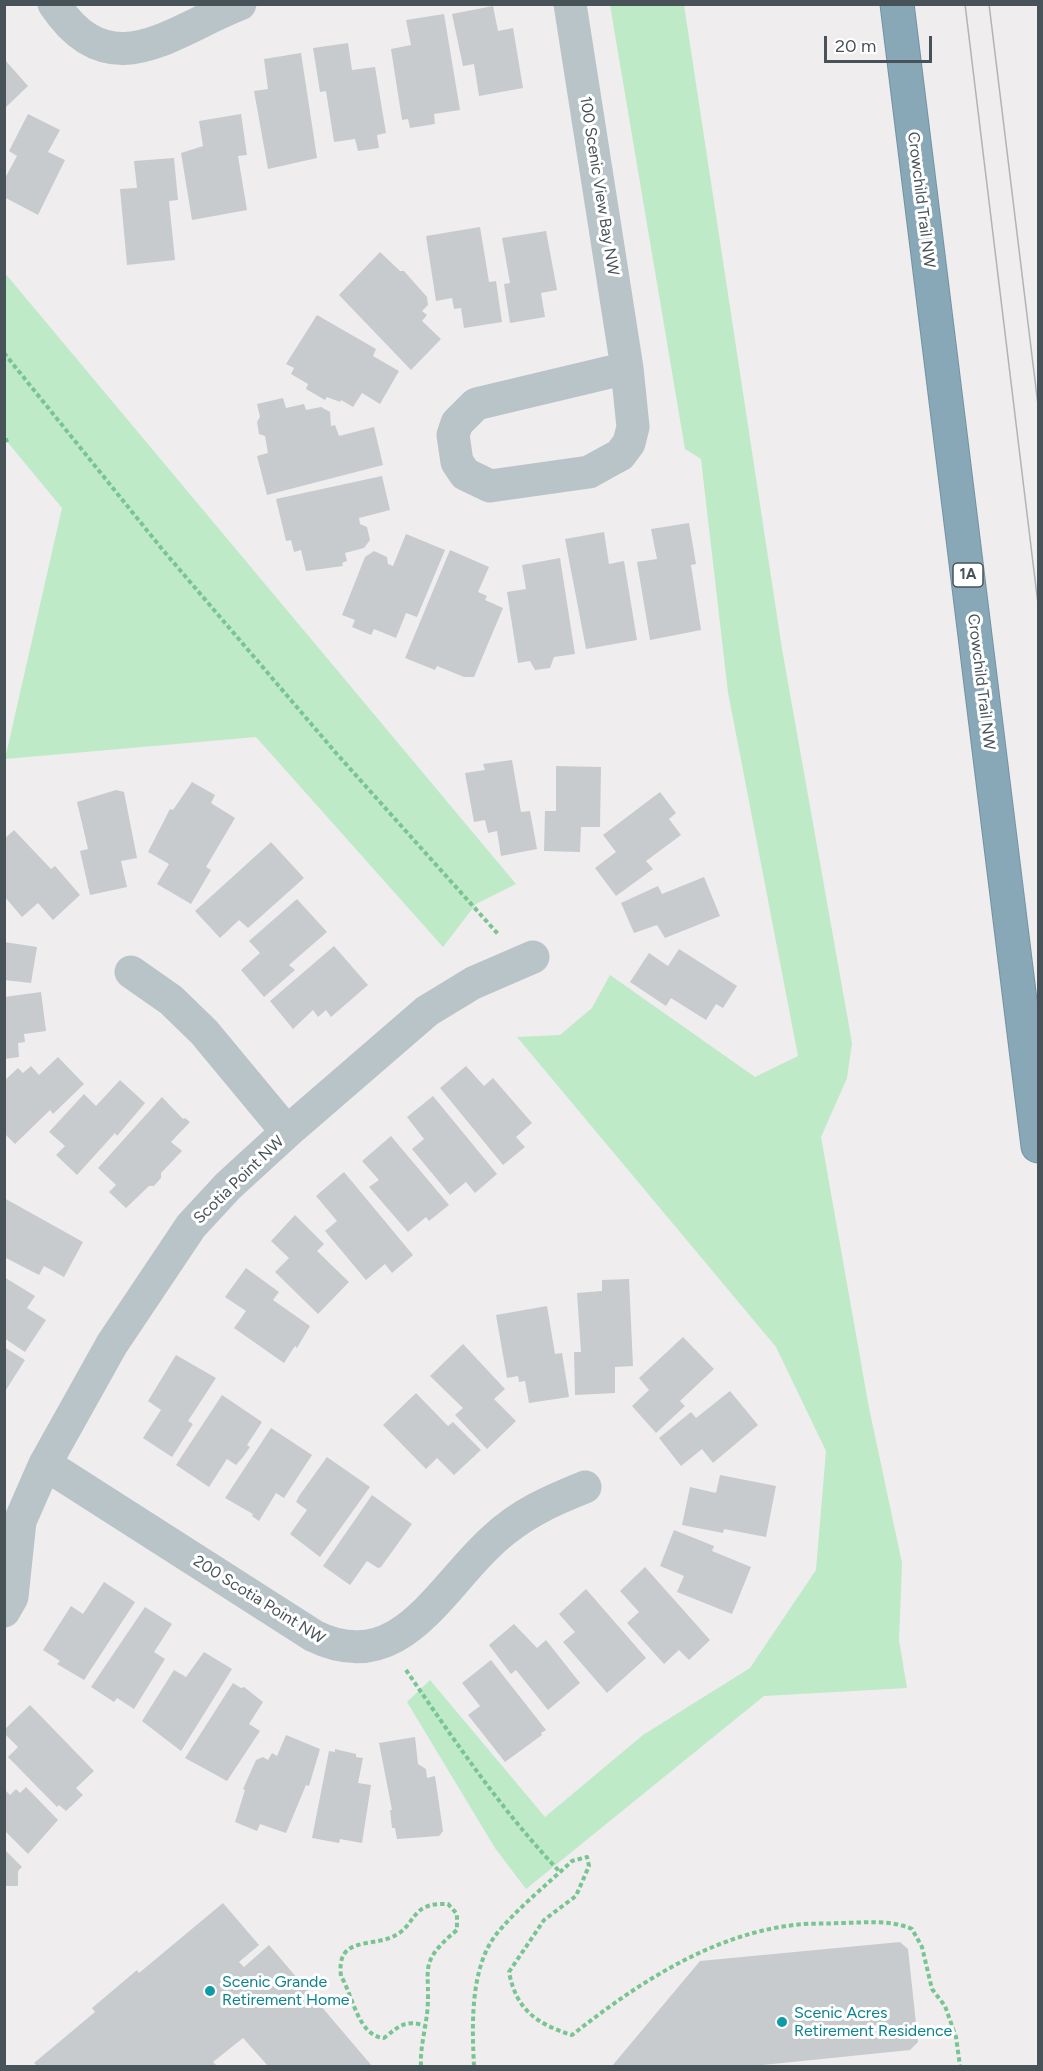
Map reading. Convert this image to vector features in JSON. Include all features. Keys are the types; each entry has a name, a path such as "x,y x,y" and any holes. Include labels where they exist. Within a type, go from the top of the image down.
{"highway":[{"name":"Crowchild Trail NW","path":"897,4 1038,1146"}],"street":[{"path":"54,4 66,23 83,37 111,48 132,49 149,45 240,4"},
{"name":"100 Scenic View Bay NW","path":"570,4 627,368 633,427 625,449 589,472 490,486 465,474 457,462 453,435 457,423 476,404 627,368"},
{"name":"Scotia Point NW","path":"4,1611 12,1597 12,1528 112,1344 191,1226 228,1186 287,1132 427,1011 472,983 527,959"},
{"path":"131,972 171,1000 204,1032 287,1132"},
{"name":"200 Scotia Point NW","path":"45,1464 314,1636 346,1648 387,1642 417,1620 493,1540 519,1518 541,1504 585,1487"}],"path":[{"path":"4,353 185,576 336,753 527,959"},
{"path":"4,441 11,439"},
{"path":"387,1642 455,1741 520,1827 560,1872"},
{"path":"474,2067 473,2038 479,1971 495,1936 572,1861 586,1857 589,1866 576,1896 544,1920 509,1972 513,1994 530,2014 549,2028 572,2035 619,1998 668,1969 730,1940 794,1925 892,1922 912,1929 922,1947 932,1989 945,2006 956,2037 960,2067"},
{"path":"421,2067 425,2026 428,1965 435,1952 457,1930 457,1914 448,1904 435,1903 421,1907 393,1937 360,1942 350,1948 342,1958 340,1967 341,1976 366,2030 375,2037 384,2038 404,2022 413,2021 425,2026"}],"green space":[{"path":"610,5 684,5 782,649 852,1043 847,1078 821,1137 869,1408 902,1563 899,1640 907,1688 764,1696 526,1889 495,1848 407,1702 430,1680 545,1817 643,1735 750,1668 816,1570 826,1451 776,1347 517,1037 560,1035 592,1008 610,975 755,1077 798,1056 728,692 701,459 685,449"},
{"path":"4,272 516,884 476,904 443,947 256,737 5,759 62,508 5,439"}],"building":[{"path":"493,6 498,31 513,28 523,88 479,96 474,64 463,66 452,14"},
{"path":"444,14 460,110 434,114 435,124 410,128 408,119 402,120 391,49 411,45 406,20"},
{"path":"348,43 352,70 375,67 386,133 377,135 379,148 358,151 355,139 334,142 326,91 320,92 313,48"},
{"path":"301,53 317,158 268,169 254,91 268,89 264,59"},
{"path":"5,60 28,86 5,108"},
{"path":"28,114 60,130 48,152 65,160 38,215 4,197 4,180 17,156 9,151"},
{"path":"241,114 247,155 238,156 247,210 192,220 181,153 203,146 199,121"},
{"path":"174,158 178,200 169,201 175,260 127,265 120,189 137,188 134,161"},
{"path":"480,227 489,282 496,281 502,322 464,328 461,308 454,309 452,298 436,301 426,236"},
{"path":"546,231 557,290 541,293 545,317 510,323 504,284 510,283 502,238"},
{"path":"380,252 400,271 404,271 427,297 428,305 422,311 427,315 422,321 441,339 411,370 339,295"},
{"path":"317,315 376,349 373,356 399,371 380,404 362,393 353,407 341,400 340,402 327,397 325,400 306,389 308,384 291,374 294,368 286,364"},
{"path":"283,398 286,408 304,404 306,410 321,407 330,412 331,426 335,425 339,436 374,427 383,465 267,495 257,456 268,453 265,436 259,434 257,422 260,417 257,404"},
{"path":"382,476 390,510 359,518 360,524 367,527 370,540 364,548 345,553 347,561 342,563 343,566 306,571 301,550 294,552 291,540 286,541 276,499"},
{"path":"689,523 696,564 691,565 701,630 650,640 637,562 657,559 651,529"},
{"path":"604,532 609,564 624,561 637,640 586,649 565,539"},
{"path":"406,534 445,550 417,617 406,613 396,638 374,629 371,635 352,627 355,620 342,615 365,557 374,551 387,557 388,564 393,566"},
{"path":"450,550 489,567 478,592 487,596 485,600 503,608 474,677 464,677 437,666 435,670 405,658"},
{"path":"560,558 575,654 554,657 550,668 535,670 530,661 518,663 507,592 526,589 522,565"},
{"path":"512,760 521,812 530,811 537,849 501,856 497,831 488,833 485,820 474,822 465,773 485,770 483,764"},
{"path":"556,766 601,767 600,827 581,827 580,852 544,851 545,811 556,811"},
{"path":"192,782 215,795 211,803 235,818 206,867 211,870 191,904 157,884 169,864 148,852 170,809 173,810"},
{"path":"116,790 124,792 137,858 121,861 127,887 90,895 80,851 88,849 77,802"},
{"path":"660,792 676,813 669,819 681,835 646,861 653,869 616,896 595,868 616,852 603,835"},
{"path":"14,830 51,869 55,866 80,895 53,920 38,903 22,917 4,896 4,839"},
{"path":"271,842 304,878 248,928 239,920 220,938 195,911"},
{"path":"704,877 720,916 665,938 657,925 634,933 621,903 658,886 662,894"},
{"path":"297,899 327,932 289,965 295,970 264,997 241,970 260,953 249,941"},
{"path":"4,942 37,947 31,983 4,980"},
{"path":"334,946 368,985 331,1017 326,1010 318,1017 313,1010 293,1029 270,1001"},
{"path":"679,949 737,986 723,1008 716,1004 706,1020 671,998 666,1006 630,982 649,953 668,966"},
{"path":"41,992 46,1031 24,1034 25,1042 18,1043 19,1057 4,1059 4,997"},
{"path":"58,1057 84,1084 53,1114 50,1110 15,1144 4,1133 4,1081 18,1068 23,1073 31,1066 39,1075"},
{"path":"466,1066 484,1086 493,1078 532,1123 516,1137 525,1147 503,1165 440,1088"},
{"path":"120,1080 145,1103 117,1136 115,1133 77,1175 56,1155 65,1146 49,1132 84,1094 96,1106"},
{"path":"433,1096 497,1174 475,1193 466,1182 450,1195 412,1149 424,1139 407,1117"},
{"path":"162,1097 183,1119 190,1122 171,1142 182,1151 161,1173 161,1178 154,1186 149,1186 126,1208 109,1192 116,1185 98,1168"},
{"path":"391,1136 449,1205 429,1221 426,1217 408,1232 369,1187 379,1180 362,1161"},
{"path":"344,1172 413,1255 392,1273 385,1264 366,1280 325,1231 337,1221 316,1196"},
{"path":"4,1198 83,1242 64,1277 44,1266 39,1275 4,1257"},
{"path":"295,1215 324,1244 317,1251 349,1282 318,1314 275,1272 289,1258 271,1241"},
{"path":"246,1268 279,1292 273,1300 310,1326 297,1348 295,1346 284,1363 234,1328 246,1311 225,1297"},
{"path":"4,1277 35,1296 27,1308 46,1320 25,1352 4,1338"},
{"path":"629,1279 633,1366 615,1367 615,1393 575,1395 574,1352 581,1352 577,1293 602,1291 602,1280"},
{"path":"547,1306 555,1354 562,1353 569,1397 529,1403 525,1381 519,1382 518,1376 507,1378 496,1315"},
{"path":"683,1337 714,1369 680,1401 685,1406 656,1433 632,1406 649,1390 639,1378"},
{"path":"463,1344 505,1389 494,1399 516,1421 487,1449 455,1415 463,1408 430,1376"},
{"path":"4,1347 25,1360 4,1393"},
{"path":"176,1355 216,1378 188,1421 193,1424 172,1457 143,1438 161,1410 148,1401"},
{"path":"730,1391 758,1425 713,1463 702,1449 681,1466 659,1438 691,1412 696,1418"},
{"path":"416,1393 448,1426 453,1422 481,1450 454,1475 437,1458 426,1469 383,1425"},
{"path":"222,1395 262,1422 247,1445 250,1447 243,1457 236,1465 227,1459 209,1487 176,1465"},
{"path":"271,1428 312,1455 284,1498 276,1493 259,1521 252,1516 253,1514 225,1498"},
{"path":"327,1457 370,1487 320,1557 290,1534 307,1510 296,1502"},
{"path":"720,1475 776,1486 766,1537 724,1529 723,1533 682,1525 690,1487 716,1493"},
{"path":"372,1495 412,1524 381,1567 378,1568 367,1561 350,1585 323,1566"},
{"path":"674,1530 714,1546 712,1551 751,1567 732,1614 677,1592 684,1576 660,1566"},
{"path":"645,1567 710,1640 689,1660 679,1650 664,1664 627,1623 639,1612 620,1591"},
{"path":"104,1582 135,1602 84,1680 57,1664 60,1661 43,1650 71,1606 83,1614"},
{"path":"586,1589 646,1658 607,1693 563,1642 575,1632 559,1614"},
{"path":"145,1607 172,1624 154,1652 165,1659 134,1709 117,1698 114,1702 91,1687"},
{"path":"514,1624 537,1648 546,1640 580,1683 548,1710 516,1670 511,1674 489,1645"},
{"path":"204,1652 232,1669 181,1751 142,1721 174,1670 186,1677"},
{"path":"491,1660 546,1730 505,1762 468,1715 480,1706 462,1683"},
{"path":"233,1683 241,1688 244,1687 263,1702 249,1724 260,1731 227,1781 185,1758"},
{"path":"30,1705 94,1771 76,1788 83,1795 66,1811 59,1805 57,1807 8,1757 18,1747 4,1733 4,1730"},
{"path":"286,1735 320,1749 309,1786 306,1785 286,1833 260,1824 257,1831 235,1822 245,1790 243,1789 256,1760 263,1757 268,1760 272,1753 277,1756"},
{"path":"415,1737 418,1764 426,1769 427,1778 435,1776 443,1831 439,1836 397,1839 395,1828 392,1828 390,1810 392,1810 379,1743"},
{"path":"335,1749 363,1758 358,1783 371,1785 362,1843 340,1839 339,1843 312,1838 329,1751 335,1752"},
{"path":"26,1787 58,1820 28,1854 4,1830 4,1789 10,1795 16,1789 20,1793"},
{"path":"4,1849 22,1867 18,1871 18,1886 4,1886"},
{"name":"Scenic Grande Retirement Home","path":"223,1903 259,1945 239,1962 244,1967 269,1945 372,2066 268,2066 243,2038 213,2062 217,2066 37,2066 34,2063 95,2012 92,2008 137,1970 139,1973"},
{"name":"Scenic Acres Retirement Residence","path":"900,1942 908,1949 918,2042 910,2050 753,2066 612,2066 700,1961"}],"tram line":[{"path":"965,4 1038,604"},
{"path":"989,4 1038,405"}],"place":[{"name":"Scenic Grande Retirement Home","path":"210,1991"},
{"name":"Scenic Acres Retirement Residence","path":"782,2022"}]}
